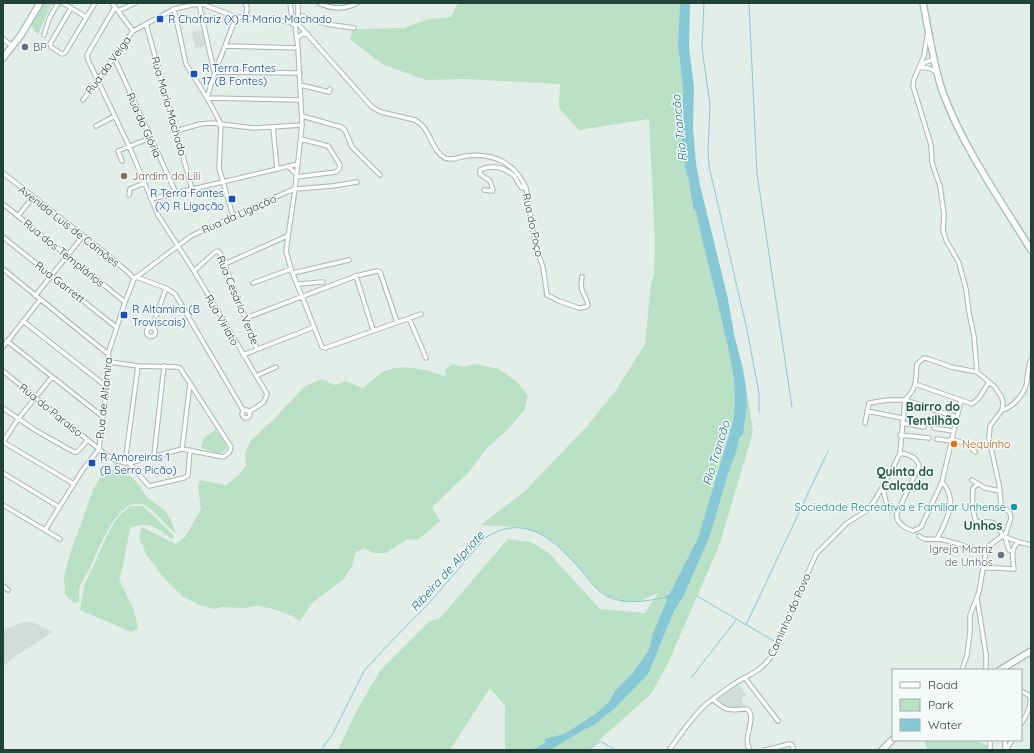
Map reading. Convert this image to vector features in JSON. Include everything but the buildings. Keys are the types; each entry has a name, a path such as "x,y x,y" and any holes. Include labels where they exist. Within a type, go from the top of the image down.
{"street":[{"path":"3,58 21,35 40,3"},
{"path":"44,35 49,19 58,3"},
{"path":"63,3 86,17"},
{"path":"71,8 50,44 51,47 62,54 65,53 95,3"},
{"path":"112,3 133,31 174,9 192,4 202,4 236,17 287,22 294,18 297,22"},
{"path":"118,11 135,3"},
{"path":"245,3 247,7 246,18"},
{"path":"290,3 292,20"},
{"path":"298,3 297,39 302,125 286,251 292,271 314,327 322,347 325,348 421,314"},
{"path":"319,3 331,8 339,8 357,3"},
{"path":"923,3 938,74 943,91 959,130 1031,250"},
{"path":"198,4 215,72"},
{"name":"Rua Viriato","path":"115,7 87,55 88,60 129,146 158,215 194,271 267,394 264,402 249,412"},
{"path":"174,9 186,64 207,98 220,124 219,168 233,216"},
{"path":"297,22 302,16 326,24 354,28"},
{"path":"207,98 215,72 236,17"},
{"name":"Rua do Poço","path":"292,20 292,24 297,22 372,107 381,112 420,122 440,154 445,158 456,159 476,155 487,156 499,159 516,171 526,188 536,248 543,267 547,294 554,299 572,306 579,308 586,307 588,305 588,301 582,293 580,286 582,277"},
{"path":"927,22 927,43 920,68 914,79 913,86 931,145 932,162 940,186 944,214 943,230 946,240 959,263 966,289 974,336 977,372"},
{"name":"Rua Maria Machado","path":"146,24 192,189"},
{"name":"Rua da Veiga","path":"83,100 133,31"},
{"path":"297,39 302,34 308,34"},
{"path":"3,39 12,46"},
{"path":"225,46 298,48"},
{"name":"Rua da Glória","path":"114,57 176,193"},
{"path":"920,68 926,62 935,59"},
{"path":"212,63 218,64"},
{"path":"920,68 926,67 932,69 938,74"},
{"path":"215,72 300,73"},
{"path":"300,85 329,92 330,89"},
{"path":"207,98 301,100"},
{"path":"96,126 115,116"},
{"path":"302,116 341,127 345,130 352,147 380,175"},
{"path":"176,131 200,124 220,124 238,127 302,125"},
{"path":"273,127 277,169"},
{"path":"122,160 118,151 150,138"},
{"path":"296,176 336,172 339,170 340,165 328,146 301,139"},
{"path":"151,199 298,164"},
{"path":"288,166 296,176"},
{"path":"484,190 493,190 490,181 480,174 480,170 495,166 508,172 522,188 526,188"},
{"name":"Avenida Luís de Camões","path":"3,174 135,278"},
{"name":"Rua da Ligação","path":"135,278 191,236 295,189 357,182"},
{"path":"129,195 130,189 144,183"},
{"path":"18,216 33,197"},
{"name":"Rua dos Templários","path":"3,204 125,302"},
{"path":"35,296 83,236"},
{"path":"225,264 288,236"},
{"name":"Rua Garrett","path":"3,237 116,327"},
{"name":"Rua Cesário Verde","path":"194,271 218,251 225,264 257,349"},
{"path":"253,283 292,271 349,260"},
{"path":"3,269 108,354"},
{"path":"246,318 356,276 380,272 397,322"},
{"path":"356,276 373,330"},
{"path":"135,278 166,288 175,294 243,410 242,415 245,418 249,416 249,412 247,410 243,410"},
{"name":"Rua de Altamira","path":"99,449 110,362 108,354 116,327 135,278"},
{"path":"298,284 324,282"},
{"path":"152,328 166,288"},
{"path":"3,346 40,300"},
{"path":"409,318 426,358"},
{"path":"23,321 107,387"},
{"path":"243,355 314,327"},
{"path":"7,341 103,417"},
{"path":"961,400 942,482 921,527 913,531 904,527 896,517 919,466 916,459 900,453 900,435 905,400 912,393 915,384 917,364 924,358 951,367 977,372 999,392 1002,398 1002,410 990,426 988,438 1000,491 1001,504 1010,513 1011,518 1004,536 987,549 979,592 970,615 970,632 967,655 963,669"},
{"path":"1002,410 1006,409 1017,401 1024,389 1027,383 1027,368 1031,359"},
{"path":"110,362 138,366 164,366 180,368 231,447 228,455 223,457 182,449 127,463"},
{"path":"127,463 138,366"},
{"path":"154,456 164,366"},
{"path":"256,376 276,367"},
{"name":"Rua do Paraíso","path":"3,371 99,449 117,461 127,463"},
{"path":"52,377 18,419 3,442 74,484"},
{"path":"915,384 972,404 979,398 989,382"},
{"path":"182,449 190,383"},
{"path":"865,423 869,404 888,400 905,400 917,404"},
{"path":"3,408 18,419 74,452 77,452 88,440"},
{"path":"931,409 957,417"},
{"path":"867,411 902,418"},
{"path":"902,423 924,427"},
{"path":"934,428 953,431"},
{"path":"900,435 929,438"},
{"path":"937,440 951,440 965,443 975,452"},
{"path":"45,530 74,484 99,449"},
{"path":"127,463 149,486 184,478 188,475 190,450"},
{"name":"Caminho do Povo","path":"669,750 701,709 712,699 734,684 759,671 767,663 773,654 816,554 846,523 868,510 883,488 900,453"},
{"path":"3,473 59,507"},
{"path":"972,480 985,488 1000,491"},
{"path":"937,539 951,507 951,497 946,486 942,482"},
{"path":"978,484 973,488 972,503 973,514 976,522 992,522 996,524 1004,536 1009,550 1013,551"},
{"path":"883,488 886,502 891,510"},
{"path":"3,505 60,539"},
{"path":"919,536 924,539 937,539 986,553"},
{"path":"1004,536 1031,545"},
{"path":"983,568 1013,570 1014,546 1019,542"},
{"path":"3,586 8,590"},
{"path":"977,597 986,655 986,669"},
{"path":"1002,669 1031,651"},
{"path":"1007,669 1013,663"},
{"path":"745,678 778,721"},
{"path":"1022,692 1030,696 1031,701 1030,708 1022,722"},
{"path":"712,699 725,709 747,709 749,711 751,716 747,744 750,750"},
{"path":"882,750 892,740"},
{"path":"1005,750 1011,741"},
{"path":"765,750 790,744 794,750"}],"shaded area":[{"path":"202,30 205,46 195,48 192,32"},
{"path":"23,622 33,622 53,632 10,660 3,667 3,630"},
{"path":"738,684 746,695 741,698 745,707 729,708 721,704 719,697"}],"green space":[{"path":"42,3 53,3 54,5 51,5 38,35 30,24"},
{"path":"458,3 680,3 678,43 683,91 682,120 685,168 689,181 693,208 696,212 733,370 743,369 753,430 719,546 668,663 651,694 588,750 505,750 505,706 490,688 450,750 338,750 356,712 380,671 430,621 440,618 508,539 531,542 549,553 600,609 645,613 658,593 638,602 623,601 610,597 599,591 555,543 543,535 525,528 481,525 525,491 588,425 616,390 645,344 651,284 654,275 655,240 649,119 579,130 559,108 560,84 464,79 425,80 382,64 350,39 353,30 404,28 429,19 451,17"},
{"path":"452,364 463,367 475,364 499,369 517,382 528,396 524,411 506,431 487,448 469,472 432,507 440,521 419,539 406,540 386,553 373,553 365,548 356,552 352,566 344,579 312,603 300,621 290,615 274,609 258,606 244,608 221,607 214,609 202,606 183,597 164,578 147,556 139,537 142,527 176,544 185,537 201,509 198,487 200,480 226,485 240,474 246,465 245,453 251,440 273,420 305,386 322,379 335,385 345,381 363,388 385,371 400,367 416,368 446,376 445,370"},
{"path":"216,429 225,442 227,448 222,453 216,453 201,448 204,438"},
{"path":"114,469 124,469 139,485 146,496 166,512 171,520 176,534 151,509 142,504 133,504 124,509 103,538 81,585 79,591 79,602 74,603 65,594 64,576 70,554 93,490 101,476"},
{"path":"130,506 143,506 174,536 172,539 153,526 148,525 130,528 119,579 134,610 138,628 131,632 80,610 84,586 108,533 118,517"},
{"path":"924,741 977,741 988,746 987,750 925,750 927,748"}],"water":[{"path":"680,3 690,3 689,48 694,86 693,129 696,163 743,369 747,406 743,434 739,438 737,449 710,535 684,595 674,611 648,674 615,708 594,725 550,750 532,750 545,743 545,739 564,734 598,712 609,702 615,691 633,673 649,650 653,634 667,600 666,595 669,595 698,538 733,422 735,396 731,360 696,212 693,208 689,181 685,168 682,137 683,91 678,43"}],"waterway":[{"path":"704,3 702,48 710,104 708,151 709,166 747,330 759,393 759,412"},
{"path":"749,3 757,174 792,407"},
{"path":"746,625 828,451"},
{"name":"Ribeira de Alpriate","path":"321,750 332,735 364,671 430,602 485,538 500,531 513,528 526,529 538,533 550,540 571,559 597,589 609,597 630,602 667,597"},
{"path":"697,596 774,641"},
{"path":"691,678 736,620"},
{"path":"588,750 600,741 616,750"}],"place":[{"name":"R Chafariz (X) R Maria Machado","path":"160,19"},
{"name":"BP","path":"25,47"},
{"name":"R Terra Fontes 17 (B Fontes)","path":"194,74"},
{"name":"Jardim da Lili","path":"124,176"},
{"name":"R Terra Fontes (X) R Ligação","path":"232,199"},
{"name":"R Altamira (B Troviscais)","path":"124,315"},
{"name":"Nequinho","path":"954,444"},
{"name":"R Amoreiras 1 (B Serro Picão)","path":"92,463"},
{"name":"Sociedade Recreativa e Familiar Unhense","path":"1014,507"},
{"name":"Igreja Matriz de Unhos","path":"1001,555"}],"district":[{"name":"Bairro do Tentilhão","path":"933,413"},
{"name":"Quinta da Calçada","path":"905,478"},
{"name":"Unhos","path":"983,525"}],"water label":[{"name":"Rio Trancão","path":"679,128"},
{"name":"Rio Trancão","path":"716,453"}]}
